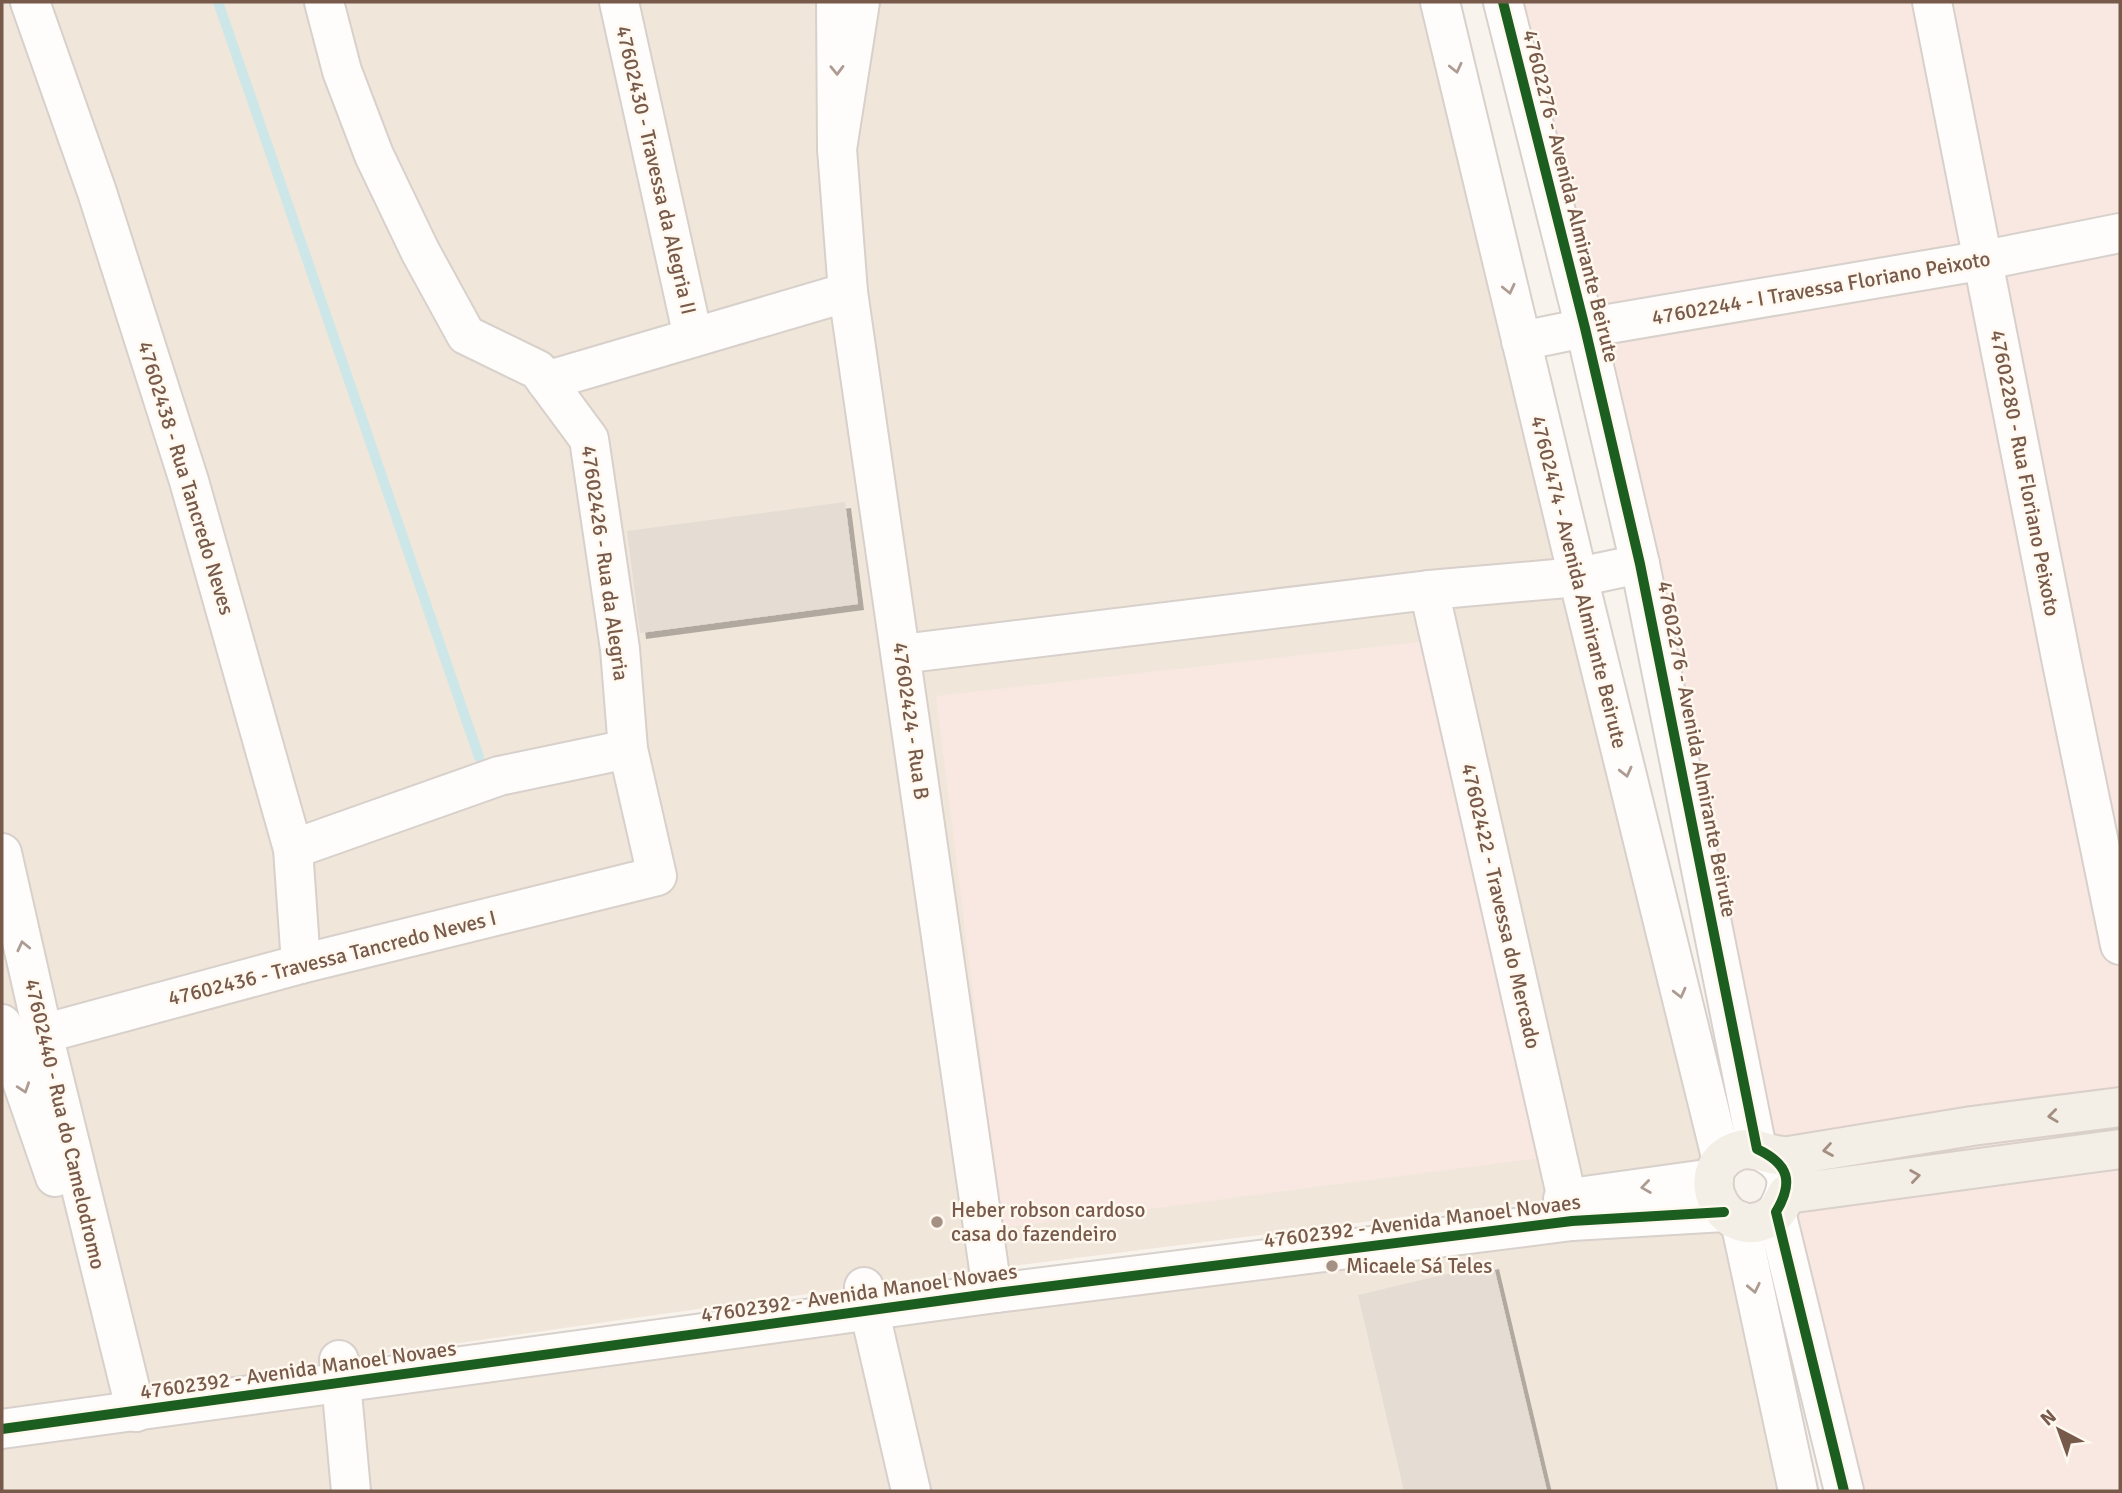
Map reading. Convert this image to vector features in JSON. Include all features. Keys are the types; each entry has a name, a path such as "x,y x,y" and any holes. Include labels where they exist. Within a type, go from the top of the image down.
{"main road":[{"path":"2120,1107 1766,1153 1737,1151 1725,1193 1758,1222 1782,1203 1980,1167 2120,1149"}],"street":[{"name":"47602426 - Rua da Alegria","path":"324,2 342,71 374,155 466,335 538,370 589,439 620,649 628,749 657,876"},
{"name":"47602430 - Travessa da Alegria II","path":"619,2 693,337"},
{"name":"47602424 - Rua B","path":"836,2 838,149 848,292 993,1281"},
{"name":"47602424 - Rua B","path":"838,149 860,2"},
{"name":"47602474 - Avenida Almirante Beirute","path":"1440,2 1798,1491"},
{"name":"47602276 - Avenida Almirante Beirute","path":"1503,2 1585,328 1640,564 1766,1153 1786,1174 1782,1203 1844,1491"},
{"name":"47602280 - Rua Floriano Peixoto","path":"1932,2 2120,945"},
{"name":"47602438 - Rua Tancredo Neves","path":"22,15 97,192 189,481 293,849 301,964"},
{"name":"47602244 - I Travessa Floriano Peixoto","path":"1521,341 1984,260 2120,233"},
{"path":"546,381 848,292"},
{"path":"901,654 1429,590 1578,577 1640,564"},
{"name":"47602422 - Travessa do Mercado","path":"1429,590 1570,1210"},
{"path":"293,849 499,776 628,749"},
{"name":"47602440 - Rua do Camelodromo","path":"2,853 18,1034 133,1403"},
{"name":"47602436 - Travessa Tancredo Neves I","path":"18,1034 657,876"},
{"path":"1972,1126 1980,1167"},
{"path":"2,1412 133,1403 993,1281 1450,1211 1570,1210 1725,1193"},
{"path":"867,1299 911,1491"},
{"path":"340,1372 351,1491"},
{"name":"47602392 - Avenida Manoel Novaes","path":"2,1429 133,1403"}],"shaded area":[{"path":"2,2 1440,2 1722,1161 1570,1198 989,1269 655,1315 339,1360 2,1415"},
{"path":"1503,2 2120,2 2120,1491 1841,1491 1775,1157"},
{"path":"1428,641 1547,1157 1002,1228 936,696"},
{"path":"1724,1212 1798,1491 2,1491 2,1427"}],"building":[{"path":"845,502 858,604 640,633 627,531"},
{"path":"1493,1263 1547,1491 1404,1491 1358,1295"}],"waterway":[{"path":"218,2 479,757"}],"cycle path":[{"path":"1503,2 1585,328 1640,564 1757,1149 1776,1161 1785,1175 1785,1192 1776,1212 1844,1491"},
{"path":"2,1429 996,1293 1572,1221 1724,1212"}],"place":[{"name":"Heber robson cardoso casa do fazendeiro","path":"937,1222"},
{"name":"Micaele Sá Teles","path":"1332,1266"}]}
